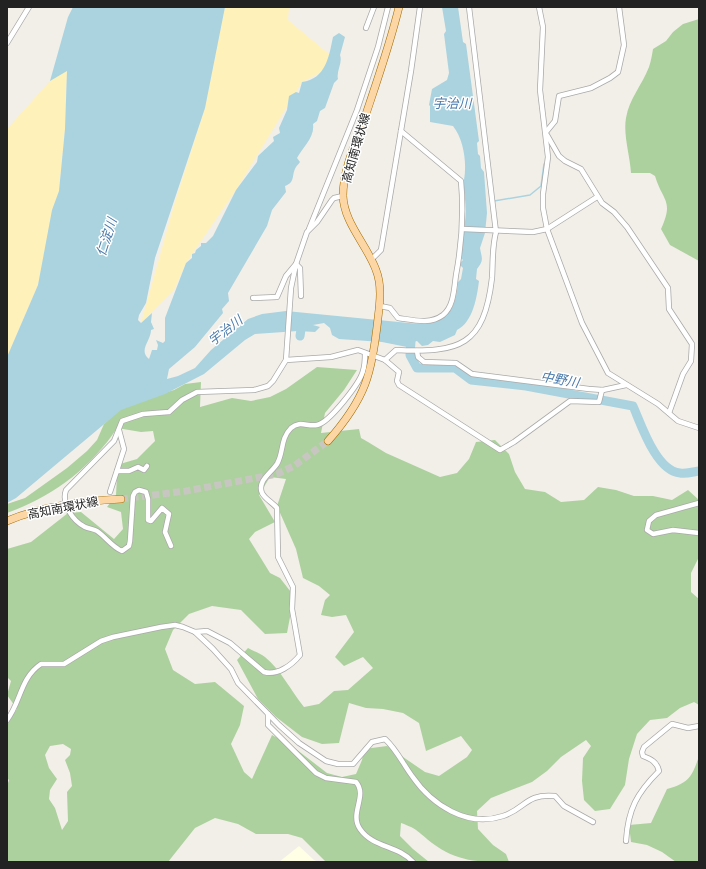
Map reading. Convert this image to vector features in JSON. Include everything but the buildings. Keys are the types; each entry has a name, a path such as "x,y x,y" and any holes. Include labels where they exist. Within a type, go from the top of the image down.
{"main road":[{"name":"高知南環状線","path":"328,441 348,419 361,397 366,384 375,348 380,306 376,270 351,223 343,196 344,183 352,154 375,88 399,7"},
{"name":"高知南環状線","path":"7,521 31,513 89,500 121,499"}],"street":[{"path":"7,43 29,7"},
{"path":"366,28 374,7"},
{"path":"170,546 165,532 169,514 162,508 150,521 148,520 148,494 142,490 135,492 133,496 130,541 129,546 124,551 120,550 96,530 84,526 74,518 66,505 64,494 66,490 114,441 122,421 144,414 168,412 182,400 197,392 242,392 261,389 273,381 286,360 291,288 296,264 307,232 357,110 378,47 388,7"},
{"path":"371,260 381,250 420,7"},
{"path":"385,360 396,350 442,350 466,341 477,330 486,309 492,277 495,232 469,7"},
{"path":"539,7 543,27 540,90 548,157 542,202 548,229 582,323 608,373 682,423 699,428"},
{"path":"546,132 555,121 559,96 591,88 618,72 624,45 619,7"},
{"path":"380,306 390,308 398,318 422,322 443,315 450,305 453,297 464,229 461,181 401,130"},
{"path":"546,132 555,150 564,161 580,169 586,175 597,197 627,227 668,288 669,309 692,344 691,361 683,374 669,413"},
{"path":"307,232 317,222 334,198 343,196"},
{"path":"464,229 495,232 535,232 548,229 597,197"},
{"path":"296,264 300,268 301,296"},
{"path":"253,298 277,297 286,276 296,264"},
{"path":"286,360 331,357 358,350 385,360 399,372 397,381 399,384 500,450 514,442 570,401 600,402 602,390"},
{"path":"417,351 418,357 424,362 456,363 472,374 602,390 626,385"},
{"path":"7,720 13,712 23,684 32,672 41,664 64,664 101,640 113,637 176,625 195,632 206,631 230,643 264,672 270,674 277,673 300,655 292,609 293,587 278,556 277,508 262,492 263,481 276,465 283,439 292,427 303,423 317,425 324,421 350,395 363,371 365,353"},
{"path":"110,492 124,449 119,430"},
{"path":"117,471 129,471 138,467 144,470 147,466"},
{"path":"699,503 656,515 649,521 647,530 653,534 673,530 699,533"},
{"path":"195,632 231,669 238,683 268,714 315,754 326,760 338,764 353,764 372,742 385,739 393,746 412,777 428,796 452,812 469,818 494,819 506,816 527,800 546,795 555,796 564,806 593,822"},
{"path":"268,714 268,725 316,773 326,778 356,782 361,788 356,814 357,823 370,840 377,844 399,851 413,862"},
{"path":"626,841 630,811 634,802 644,786 659,771 658,766 653,761 643,756 642,752 644,747 672,724 688,728 699,726"}],"shaded area":[{"path":"299,846 314,860 319,862 279,862"}],"green space":[{"path":"699,19 699,261 670,245 661,229 667,212 666,201 655,176 650,173 631,173 625,125 630,105 649,67 653,49 666,41 673,32 683,24"},
{"path":"317,367 357,370 344,390 325,413 321,433 359,429 361,438 386,453 440,477 457,473 469,459 476,442 495,440 509,454 515,472 525,489 545,492 561,502 584,500 598,487 616,490 634,496 653,496 672,500 688,490 699,500 699,557 691,573 691,592 699,599 699,705 694,702 680,708 667,718 650,720 637,734 629,759 625,785 610,809 595,811 584,800 582,781 583,758 591,746 586,740 561,757 547,771 532,782 491,798 477,811 478,829 493,845 506,854 509,862 468,860 450,854 432,843 415,829 401,823 400,836 429,862 326,862 302,838 288,834 256,834 238,824 215,818 195,828 168,862 7,862 7,786 9,780 7,778 7,724 17,709 7,695 11,681 7,677 7,549 31,542 68,513 81,512 114,539 123,529 121,512 107,507 116,495 117,476 120,464 137,459 155,441 153,431 141,432 117,428 107,442 83,468 55,490 40,499 7,513 7,504 25,498 67,468 87,451 97,440 104,424 127,403 174,390 185,384 201,382 200,407 232,398 251,401 270,397 286,389","holes":["270,477 286,479 277,506 296,549 303,578 319,586 330,595 325,600 321,615 332,617 346,615 354,632 335,657 344,666 363,657 373,668 348,690 334,691 319,704 304,707 271,662 248,648 237,660 258,699 276,717 302,737 322,744 339,743 349,703 366,708 383,709 403,713 419,723 426,751 461,736 472,750 467,757 439,776 425,772 387,746 364,749 362,760 356,774 342,777 327,773 292,746 272,735 252,779 244,772 231,744 240,725 244,706 215,682 195,684 173,670 165,649 173,630 189,614 212,606 241,610 265,634 287,633 294,596 280,578 270,573 249,539 255,532 275,522 259,495","63,744 71,749 70,755 65,760 70,773 72,786 67,792 68,821 62,830 55,808 49,799 50,790 57,779 49,768 45,755 50,746"]},
{"path":"699,756 699,862 676,862 662,852 647,845 631,842 629,825 651,823 667,789 680,784 689,778"}],"sand":[{"path":"225,7 289,7 288,20 330,55 324,71 302,82 236,190 186,263 174,290 141,323 174,205 205,108"},
{"path":"67,70 65,129 59,191 38,285 7,357 7,129 50,81"}],"water":[{"path":"73,7 225,7 205,108 155,258 146,303 139,315 138,320 141,323 152,313 151,322 154,329 151,330 145,349 146,356 149,359 152,350 157,350 158,345 156,340 163,343 165,341 165,318 186,263 192,258 192,254 195,253 201,246 201,243 206,243 213,236 236,190 257,162 258,156 274,141 273,137 280,133 279,128 287,110 289,96 296,92 299,93 302,82 310,80 316,76 325,66 333,37 339,33 345,37 340,55 341,61 338,79 334,83 325,108 320,111 317,121 313,124 310,138 297,158 300,162 296,166 291,182 285,186 286,192 272,210 267,226 228,293 229,301 222,309 223,313 195,347 169,369 167,379 178,376 195,368 211,350 248,319 262,314 286,311 419,324 437,321 444,318 449,313 455,300 458,282 461,279 463,268 459,264 463,260 460,257 466,211 464,183 465,159 460,138 453,126 430,122 429,105 432,89 447,80 449,73 444,34 446,31 442,7 458,7 463,42 466,44 479,141 477,143 478,154 480,156 481,168 484,172 487,213 485,233 480,248 482,261 477,269 476,279 479,281 477,294 467,321 457,330 455,335 440,342 433,341 428,345 422,346 417,341 414,342 412,348 382,342 339,339 332,335 330,328 324,323 313,325 320,327 315,332 298,331 255,334 245,340 204,374 165,394 121,410 16,498 7,503 7,357 38,285 52,210 59,191 65,129 67,71 50,81 68,17"}],"waterway":[{"path":"494,201 530,195 541,186 544,164"},
{"path":"300,336 302,323"},
{"name":"中野川","path":"411,342 410,355 417,368 455,368 471,380 526,386 633,406 650,446 664,464 671,470 680,473 699,471"}],"tunnel":[{"path":"121,499 186,491 277,474 294,466 328,441"}],"water label":[{"name":"宇治川","path":"452,103"},
{"name":"仁淀川","path":"106,237"},
{"name":"宇治川","path":"225,330"}]}
